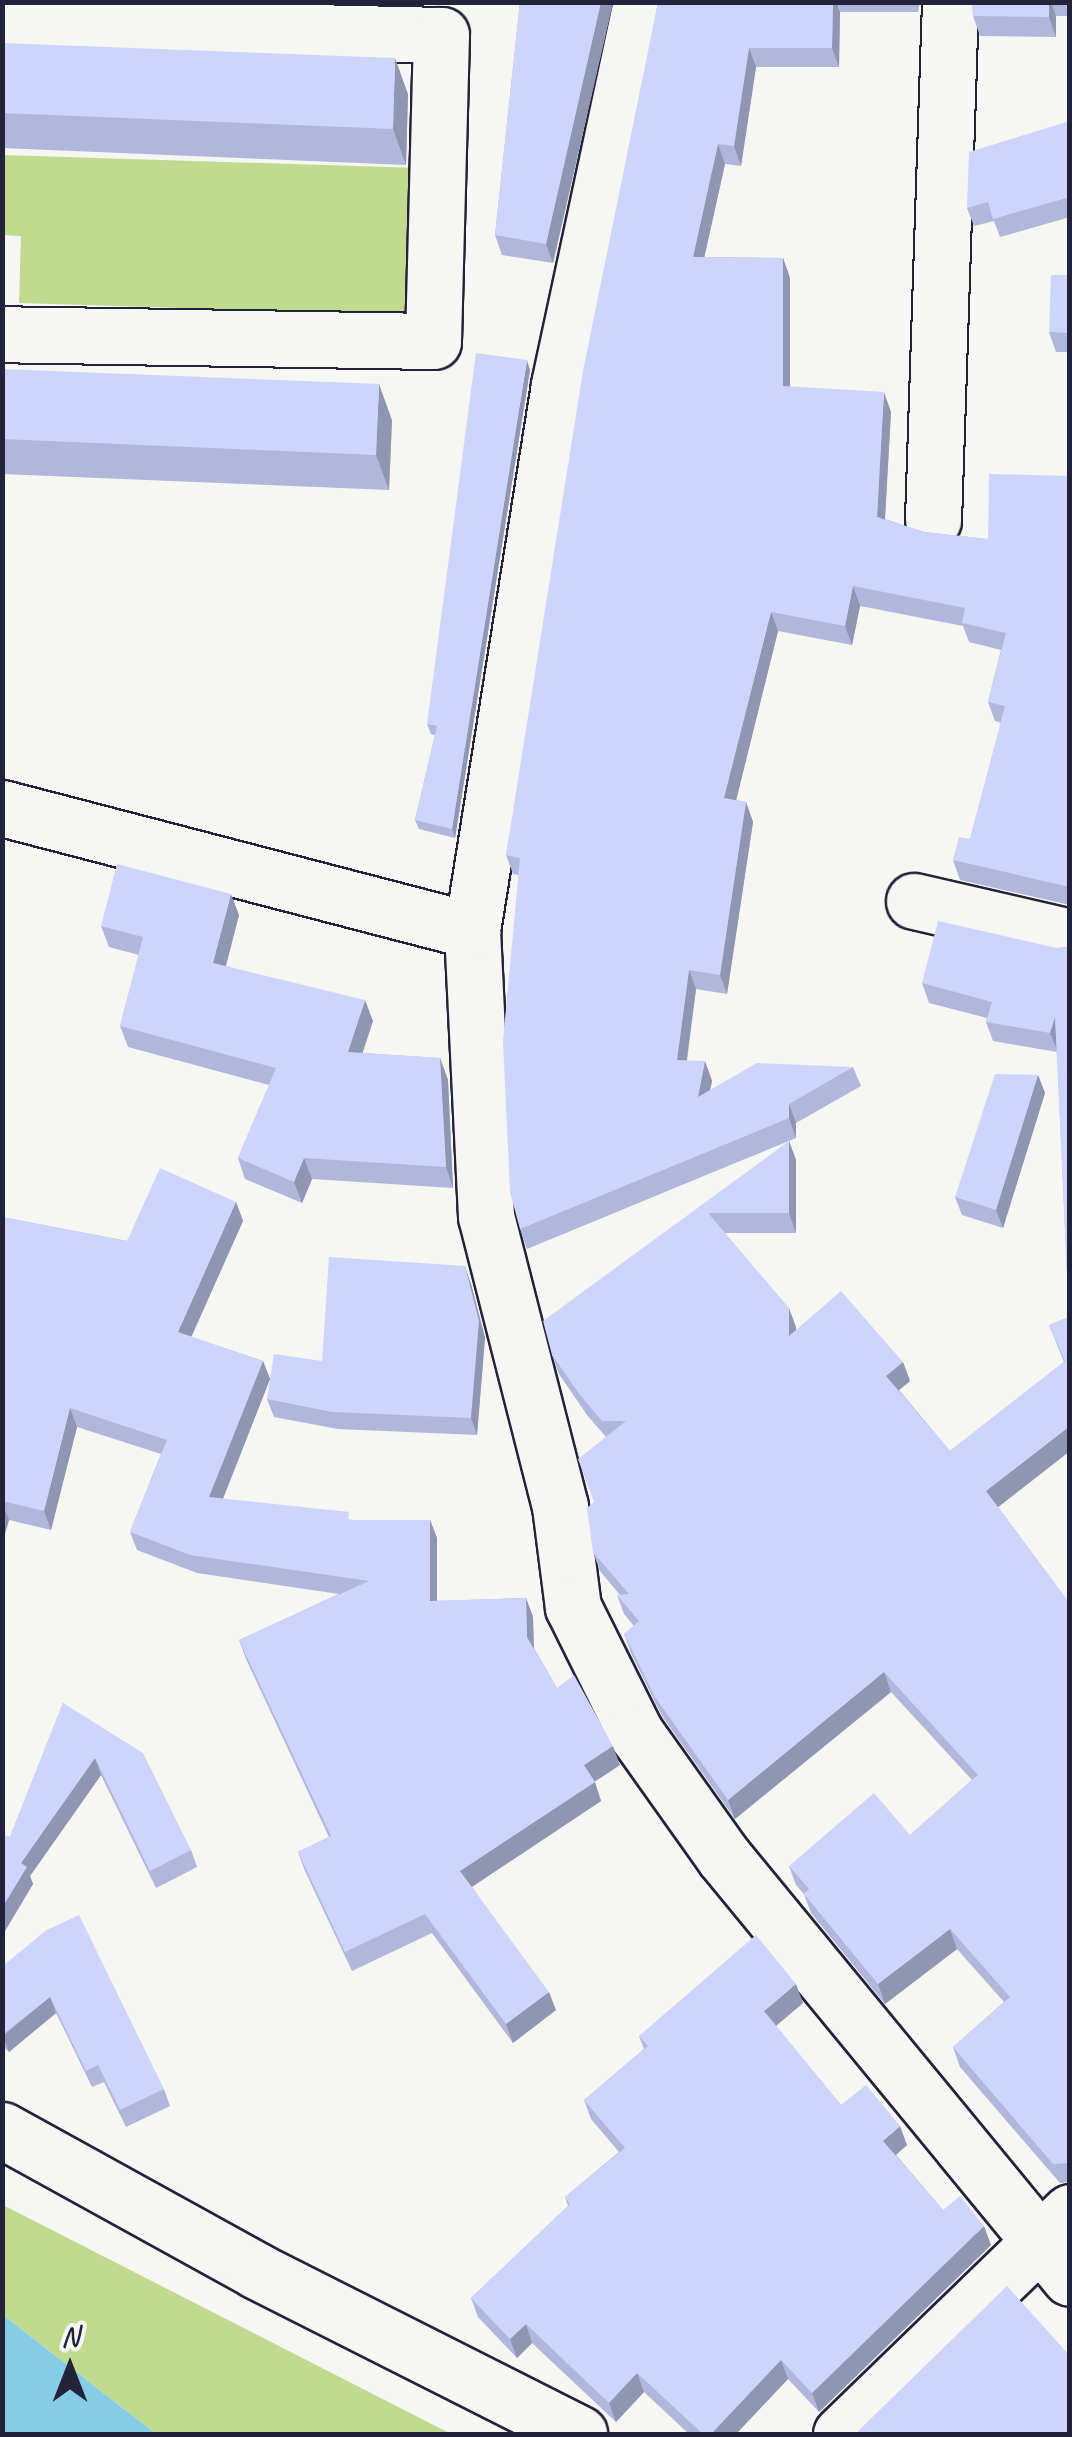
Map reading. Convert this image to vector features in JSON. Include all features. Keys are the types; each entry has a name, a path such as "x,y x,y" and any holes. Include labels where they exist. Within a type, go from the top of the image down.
{"street":[{"path":"641,2 559,385 472,930 486,1216 560,1506 573,1607 636,1732 723,1856 1059,2243 841,2434"},
{"path":"933,520 950,2"},
{"path":"2,24 441,35 433,341 2,334"},
{"path":"2,808 472,930"},
{"path":"914,901 1070,936"},
{"path":"2,2130 256,2271 580,2434"}],"green space":[{"path":"3,155 420,168 416,315 19,303 21,236 3,235"},
{"path":"3,2205 451,2434 156,2434 3,2315"}],"water":[{"path":"3,2315 156,2434 3,2434"}],"building":[{"path":"520,2 601,2 546,244 495,235"},
{"path":"658,2 833,2 832,48 749,48 734,146 718,144 693,257 783,258 783,386 884,392 877,517 924,532 988,539 989,474 1070,476 1070,887 953,860 959,837 970,839 1005,706 988,702 1006,633 962,623 965,608 853,586 845,626 771,612 724,798 746,802 720,975 689,970 677,1060 705,1061 698,1097 757,1063 853,1067 789,1104 789,1118 520,1229 510,1192 503,1041 520,858 506,855 583,371"},
{"path":"972,2 1049,2 1049,17 973,16"},
{"path":"2,43 395,58 393,129 2,113"},
{"path":"1070,121 1070,197 993,219 988,202 967,208 969,152"},
{"path":"1051,275 1070,275 1070,333 1049,332"},
{"path":"476,353 527,360 452,829 415,820 437,726 427,724"},
{"path":"2,369 379,384 376,455 2,439"},
{"path":"117,864 231,894 213,963 365,1000 348,1052 440,1058 446,1167 304,1158 294,1182 238,1158 276,1068 120,1026 143,937 101,926"},
{"path":"938,921 1057,948 1070,947 1070,1426 986,1491 1070,1604 1070,2163 1053,2164 953,2047 1010,1997 950,1929 878,1984 804,1894 809,1889 789,1866 874,1793 910,1835 978,1775 884,1672 728,1800 655,1697 624,1634 639,1621 617,1595 629,1594 593,1552 587,1508 594,1502 578,1459 626,1421 602,1421 580,1395 552,1355 543,1321 789,1141 789,1213 708,1213 789,1308 789,1336 841,1291 903,1362 886,1376 950,1451 1065,1361 1049,1325 1069,1317 1055,1017 1050,1033 986,1022 992,1002 922,983"},
{"path":"995,1074 1038,1075 996,1210 955,1197"},
{"path":"160,1168 236,1202 178,1332 263,1361 209,1497 349,1512 348,1520 430,1520 430,1601 526,1598 527,1637 557,1688 574,1675 613,1746 584,1765 595,1782 460,1871 549,1992 506,2024 425,1914 345,1952 298,1852 331,1836 239,1640 369,1581 190,1555 130,1532 167,1440 70,1408 44,1511 2,1501 2,1217 127,1241"},
{"path":"329,1257 465,1266 479,1321 471,1418 332,1412 267,1399 274,1354 322,1361"},
{"path":"63,1703 143,1753 191,1850 150,1871 95,1758 21,1863 27,1867 2,1908 2,1835 10,1837"},
{"path":"79,1915 164,2089 120,2110 98,2065 86,2071 50,1997 2,2035 2,1967 47,1930"},
{"path":"756,1935 796,1984 764,2011 841,2105 866,2085 900,2126 883,2141 943,2210 960,2196 984,2226 812,2393 781,2360 711,2434 703,2434 637,2373 609,2403 526,2324 510,2339 471,2298 570,2204 565,2197 625,2148 584,2100 648,2046 639,2036"},
{"path":"1007,2286 1070,2356 1070,2434 855,2434"}]}
